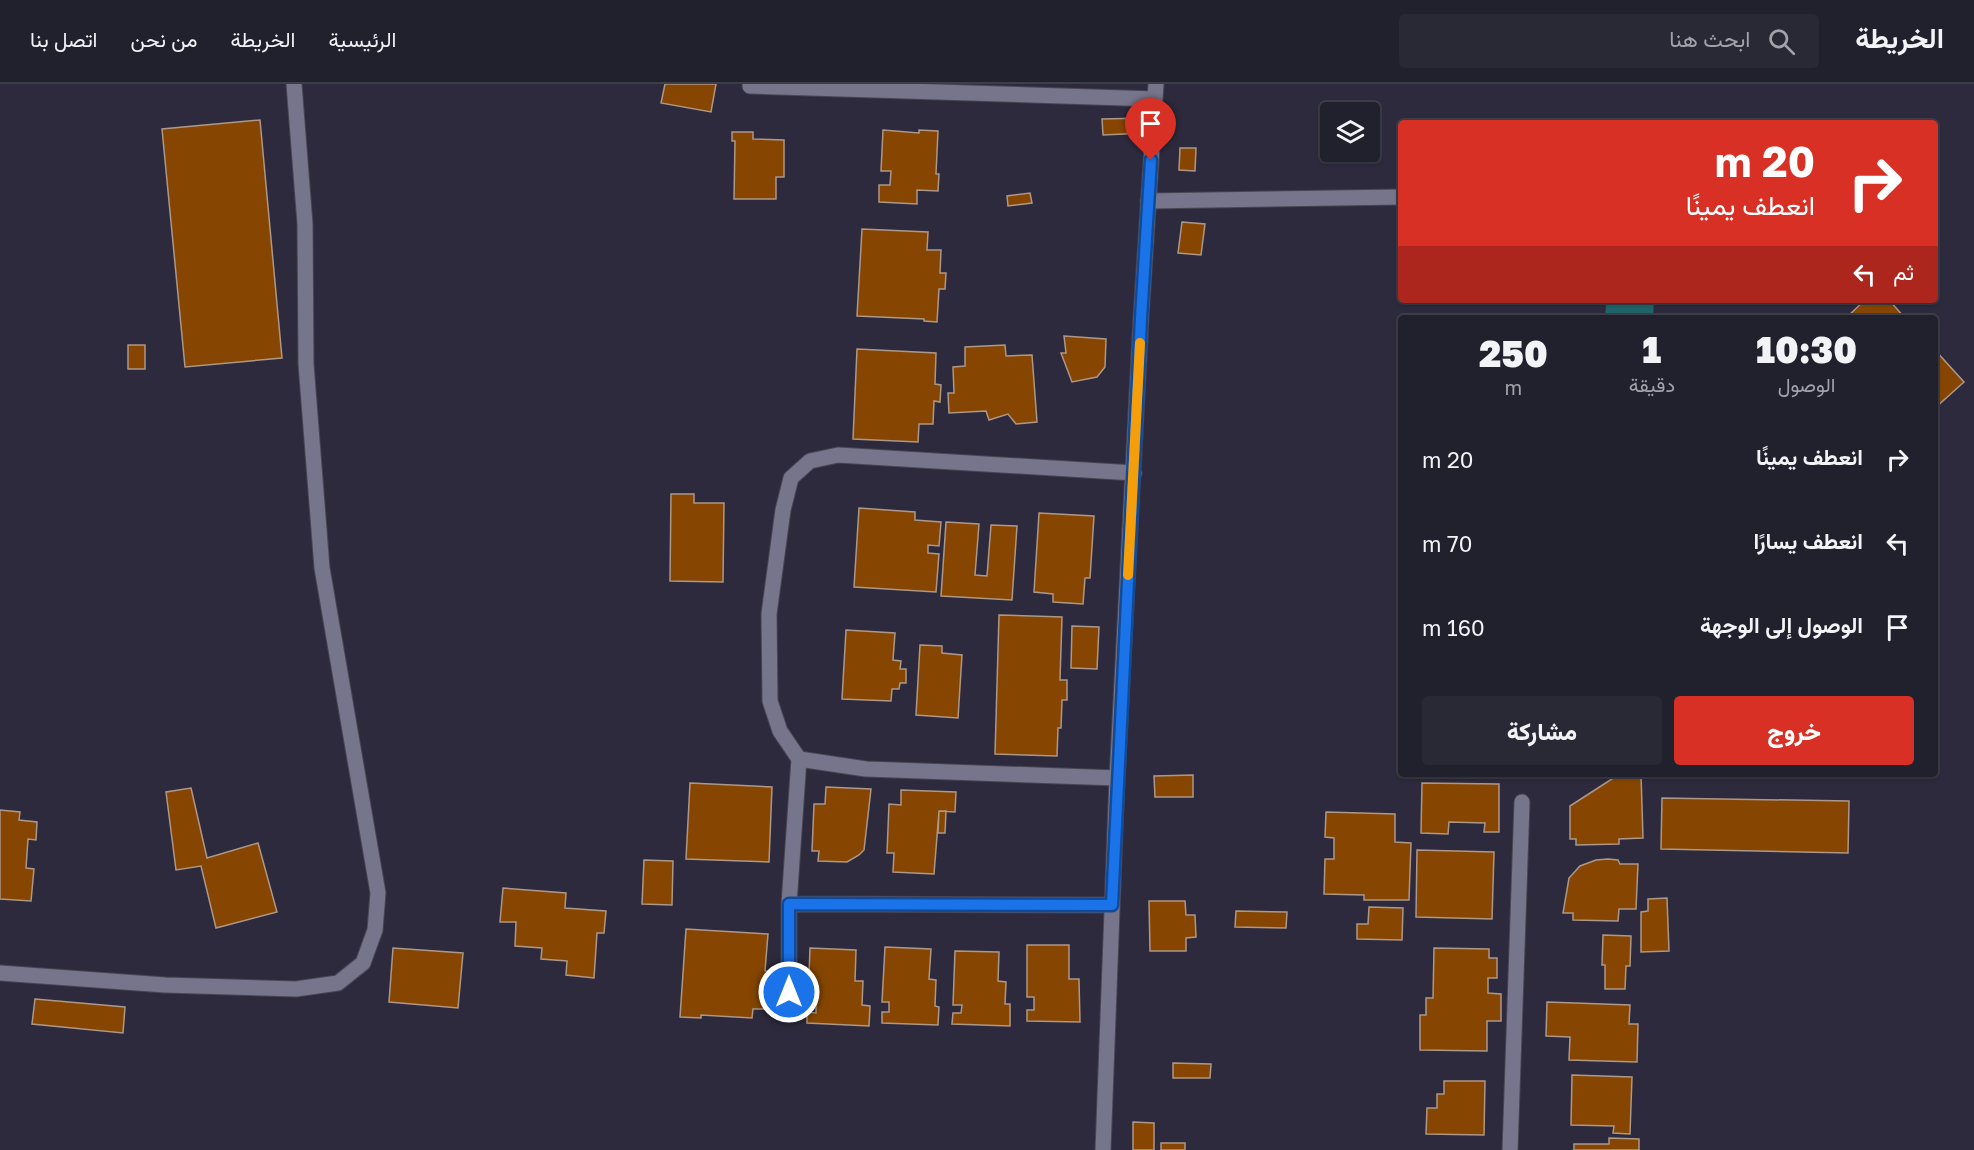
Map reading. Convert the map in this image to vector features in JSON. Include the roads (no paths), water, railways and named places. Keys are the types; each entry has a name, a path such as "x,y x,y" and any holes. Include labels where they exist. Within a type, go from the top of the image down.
{"street":[{"path":"0,973 165,985 296,989 338,983 363,963 375,930 378,893 322,568 306,364 305,224 294,84"},
{"path":"750,86 1156,92 1148,201 1117,778 1103,1150"},
{"path":"1148,201 1398,197"},
{"path":"789,1014 789,904 799,759 780,731 770,701 769,614 783,510 791,478 810,461 838,456 1134,473"},
{"path":"799,759 866,769 1117,778"},
{"path":"1510,1150 1522,802"},
{"path":"789,904 1112,905"}]}
